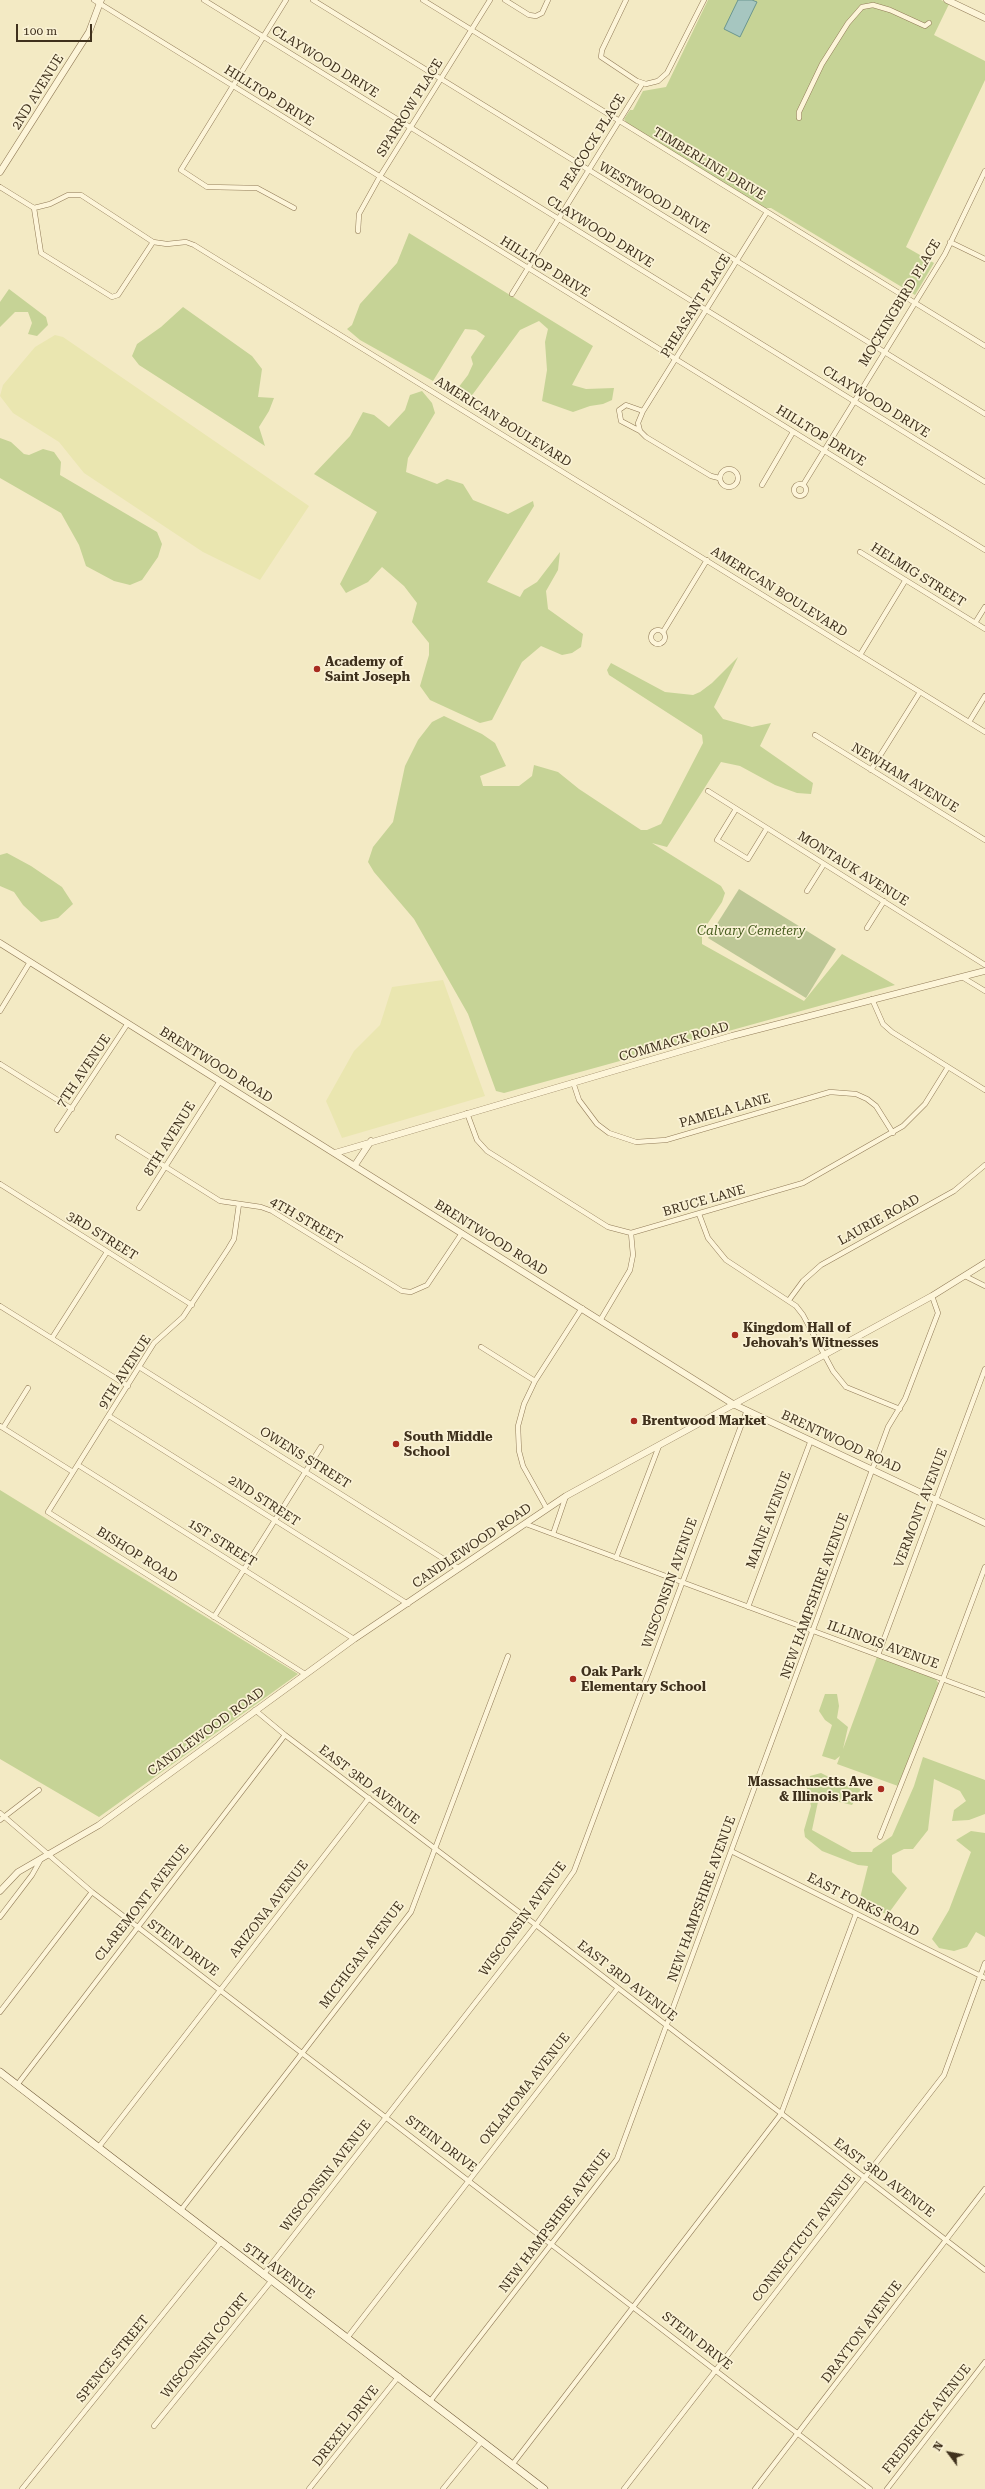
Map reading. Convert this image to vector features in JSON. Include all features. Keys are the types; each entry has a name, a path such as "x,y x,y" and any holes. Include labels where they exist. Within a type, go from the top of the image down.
{"main road":[{"name":"5TH AVENUE","path":"0,2072 181,2210 262,2275 272,2280 431,2400 544,2489"}],"street":[{"name":"HILLTOP DRIVE","path":"94,0 100,2 379,178 985,550"},
{"name":"CLAYWOOD DRIVE","path":"204,0 985,482"},
{"path":"286,0 181,170 207,187 257,188 294,208"},
{"name":"WESTWOOD DRIVE","path":"313,0 985,414"},
{"name":"TIMBERLINE DRIVE","path":"423,0 985,346"},
{"name":"SPARROW PLACE","path":"358,231 359,214 379,178 490,0"},
{"path":"505,0 534,16 542,13 548,0"},
{"path":"626,0 600,54 603,59 642,84 656,83 667,73 704,0"},
{"path":"799,118 799,112 835,42 859,9 866,5 870,0"},
{"path":"947,0 985,18"},
{"name":"2ND AVENUE","path":"0,172 88,32 100,2"},
{"path":"866,5 890,10 925,26 929,23"},
{"name":"PEACOCK PLACE","path":"512,294 642,84"},
{"name":"MOCKINGBIRD PLACE","path":"803,485 822,451 950,242 985,171"},
{"path":"0,187 34,208 41,253 112,297 118,295 153,242"},
{"name":"AMERICAN BOULEVARD","path":"34,208 50,204 68,195 81,195 153,242 167,244 186,242 194,245 985,732"},
{"name":"PHEASANT PLACE","path":"643,411 767,212"},
{"path":"950,242 985,259"},
{"path":"640,431 638,423 643,411 626,405 620,410 621,421 640,431 646,437 711,476 719,478 725,487 735,485 738,480 738,475 730,468 721,473 719,478"},
{"path":"762,485 792,432"},
{"name":"HELMIG STREET","path":"860,552 985,629"},
{"path":"663,632 707,560"},
{"path":"860,654 905,581"},
{"path":"975,623 985,606"},
{"path":"872,770 920,692"},
{"path":"969,722 985,696"},
{"name":"NEWHAM AVENUE","path":"815,735 985,840"},
{"name":"MONTAUK AVENUE","path":"708,792 985,965"},
{"path":"736,809 717,840 723,844 748,859 767,828"},
{"path":"807,891 824,864"},
{"path":"867,928 884,901"},
{"name":"BRENTWOOD ROAD","path":"0,943 601,1319 734,1404 985,1523"},
{"path":"0,1011 30,962"},
{"name":"COMMACK ROAD","path":"335,1153 371,1141 573,1082 872,999 985,971"},
{"path":"962,977 985,991"},
{"path":"872,999 883,1024 985,1090"},
{"name":"7TH AVENUE","path":"57,1130 128,1024"},
{"path":"0,1064 72,1109"},
{"name":"BRUCE LANE","path":"631,1234 803,1183 893,1133 925,1104 948,1067"},
{"name":"8TH AVENUE","path":"139,1208 220,1081"},
{"name":"PAMELA LANE","path":"573,1082 579,1100 597,1124 609,1133 636,1142 666,1140 830,1092 856,1094 867,1099 876,1106 893,1133"},
{"path":"467,1113 477,1140 487,1150 608,1227 631,1234 633,1256 630,1270 601,1319"},
{"name":"4TH STREET","path":"118,1138 220,1201 261,1207 272,1211 393,1287 411,1292 428,1284 462,1233"},
{"path":"355,1165 371,1141"},
{"name":"LAURIE ROAD","path":"789,1300 803,1281 820,1265 954,1191 985,1165"},
{"name":"3RD STREET","path":"0,1184 192,1305"},
{"name":"9TH AVENUE","path":"48,1512 154,1343 183,1317 234,1239 239,1204"},
{"path":"699,1214 708,1238 726,1260 789,1300 803,1315 838,1379 846,1387 900,1409"},
{"path":"52,1338 107,1252"},
{"name":"CANDLEWOOD ROAD","path":"0,1891 18,1872 99,1824 354,1639 566,1496 932,1296 985,1263"},
{"path":"965,1276 985,1286"},
{"name":"NEW HAMPSHIRE AVENUE","path":"431,2400 617,2159 814,1632 888,1427 900,1409 938,1313 932,1296"},
{"path":"0,1306 128,1386"},
{"path":"547,1509 528,1477 519,1451 518,1426 520,1414 535,1381 582,1308"},
{"path":"481,1347 535,1381"},
{"name":"OWENS STREET","path":"139,1367 458,1568"},
{"name":"VERMONT AVENUE","path":"878,1655 985,1369"},
{"path":"28,1388 1,1427 73,1472"},
{"name":"WISCONSIN AVENUE","path":"262,2275 536,1925 574,1871 582,1854 681,1583 747,1410"},
{"name":"2ND STREET","path":"109,1416 408,1604"},
{"name":"MAINE AVENUE","path":"748,1607 810,1440"},
{"path":"616,1558 658,1446"},
{"path":"214,1617 321,1447"},
{"name":"1ST STREET","path":"78,1465 354,1639"},
{"path":"553,1534 566,1496"},
{"name":"BISHOP ROAD","path":"48,1512 305,1674"},
{"name":"ILLINOIS AVENUE","path":"526,1524 985,1695"},
{"path":"880,1837 943,1679 985,1567"},
{"name":"MICHIGAN AVENUE","path":"181,2210 411,1912 508,1656"},
{"name":"EAST 3RD AVENUE","path":"255,1710 985,2270"},
{"name":"CLAREMONT AVENUE","path":"17,2085 286,1735"},
{"path":"1,1817 39,1790"},
{"name":"ARIZONA AVENUE","path":"98,2148 369,1798"},
{"name":"STEIN DRIVE","path":"1,1817 92,1892 470,2180 870,2489"},
{"name":"EAST FORKS ROAD","path":"731,1851 983,1977"},
{"path":"0,1917 32,1875 41,1859"},
{"path":"0,2012 92,1892"},
{"path":"512,2465 781,2114 856,1914"},
{"name":"CONNECTICUT AVENUE","path":"624,2489 715,2369 944,2075 983,1977 985,1963"},
{"name":"OKLAHOMA AVENUE","path":"347,2338 618,1988"},
{"name":"DRAYTON AVENUE","path":"755,2489 985,2189"},
{"name":"SPENCE STREET","path":"22,2489 220,2242"},
{"name":"WISCONSIN COURT","path":"154,2426 272,2280"},
{"name":"FREDERICK AVENUE","path":"887,2489 985,2362"},
{"name":"DREXEL DRIVE","path":"310,2489 399,2376"},
{"path":"443,2489 482,2441"}],"shaded area":[{"path":"55,335 63,337 309,506 260,580 203,552 84,473 59,442 13,413 0,396 3,385 35,347"},
{"path":"443,980 485,1096 342,1138 326,1101 354,1051 380,1025 392,987"}],"green space":[{"path":"708,0 941,0 949,4 934,35 985,61 985,80 906,247 934,263 915,295 771,208 765,208 629,126 624,119 630,110 633,110 643,91 666,87"},
{"path":"409,233 593,346 572,385 586,389 614,388 612,400 573,412 542,401 547,370 545,342 548,329 539,321 520,330 470,398 460,402 456,399 458,388 468,375 473,364 471,357 485,336 476,330 465,329 433,381 360,340 347,329 352,325 360,304 397,263"},
{"path":"9,289 46,317 48,325 37,336 28,334 32,323 28,312 15,312 0,327 0,302"},
{"path":"183,307 252,356 262,369 258,397 274,398 269,411 259,427 265,446 139,365 132,356 137,344 161,327"},
{"path":"422,391 432,403 435,413 408,458 406,472 437,484 447,479 463,484 473,500 508,514 533,501 534,506 487,582 520,597 524,590 537,582 560,552 558,570 546,591 548,609 583,634 581,647 572,653 562,655 541,646 522,662 492,720 480,723 430,700 420,686 429,655 429,643 412,622 417,603 404,586 382,567 368,582 346,593 340,584 377,512 314,474 350,436 363,412 374,415 389,427 405,410 410,395"},
{"path":"0,438 11,442 24,454 29,455 43,449 54,452 61,462 60,475 157,532 162,544 158,557 142,580 130,585 114,581 86,566 79,545 61,513 0,478"},
{"path":"738,657 714,707 723,719 752,727 771,723 760,746 813,783 811,794 797,793 775,785 740,766 721,762 667,847 652,843 721,886 725,893 722,902 702,932 702,944 804,1001 842,954 895,985 504,1093 496,1091 468,1014 414,919 374,872 368,862 373,847 393,822 405,766 418,740 432,722 444,716 482,734 495,743 506,766 480,776 483,786 519,786 532,776 534,765 558,772 579,789 641,830 647,830 661,824 703,743 702,735 609,675 607,670 611,663 665,692 693,695 700,692 712,683"},
{"path":"7,853 31,866 62,887 73,904 58,918 41,922 23,905 14,892 0,886 0,855"},
{"name":"Calvary Cemetery","path":"739,889 836,949 806,998 708,938"},
{"path":"0,1490 298,1674 99,1817 0,1759"},
{"path":"877,1657 935,1678 939,1684 898,1786 837,1764 840,1756 835,1760 822,1756 832,1725 825,1720 819,1711 825,1694 837,1694 839,1706 837,1718 848,1727 843,1749"},
{"path":"923,1757 985,1780 985,1814 969,1820 952,1821 954,1810 966,1801 960,1791 934,1779 928,1830 913,1849 904,1849 892,1855 892,1872 907,1888 888,1914 858,1906 868,1866 858,1865 822,1851 805,1837 804,1830 811,1806 806,1784 810,1776 821,1773 839,1782 861,1789 852,1805 819,1797 812,1830 852,1852 872,1852 873,1849 892,1836 914,1786"},
{"path":"971,1831 985,1833 985,1937 976,1932 967,1947 954,1951 939,1948 932,1939 949,1910 971,1852 956,1840"}],"water":[{"path":"738,0 752,0 757,2 740,37 724,29"}],"place":[{"name":"Academy of Saint Joseph","path":"317,669"},
{"name":"Kingdom Hall of Jehovah’s Witnesses","path":"735,1335"},
{"name":"Brentwood Market","path":"634,1421"},
{"name":"South Middle School","path":"396,1444"},
{"name":"Oak Park Elementary School","path":"573,1679"},
{"name":"Massachusetts Ave & Illinois Park","path":"881,1789"}]}
